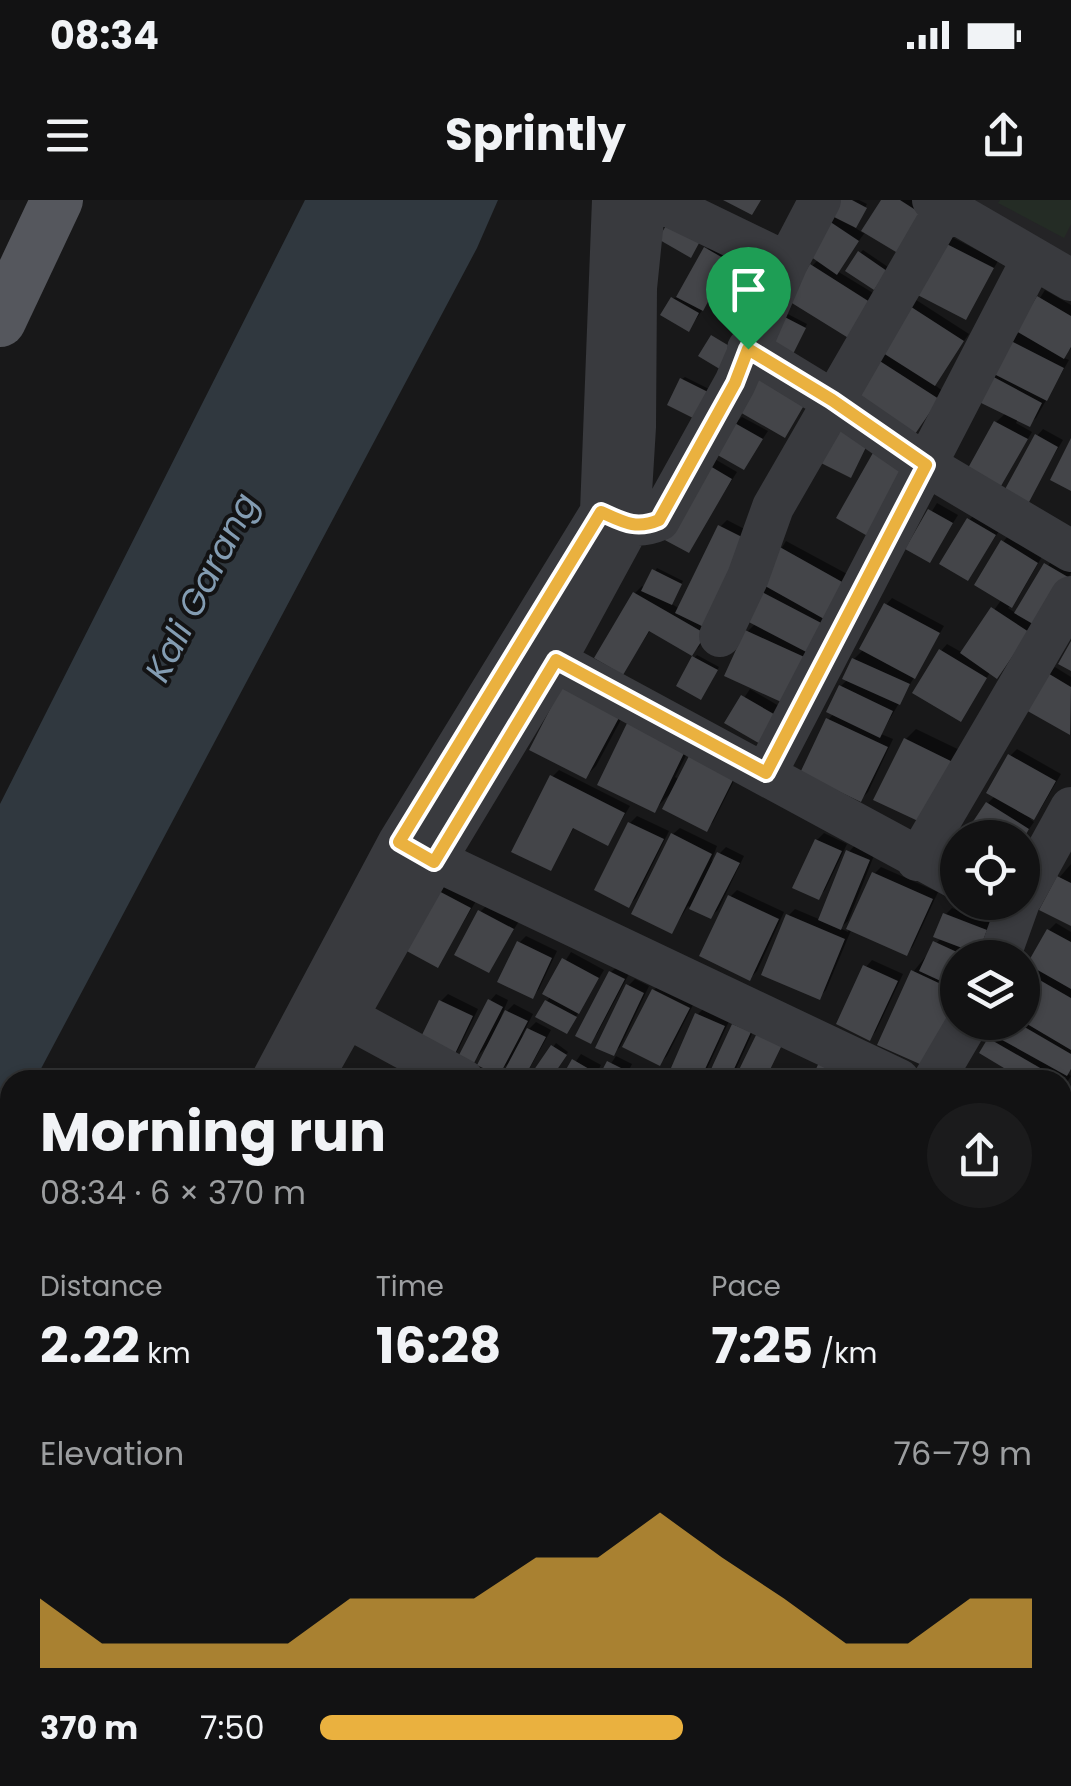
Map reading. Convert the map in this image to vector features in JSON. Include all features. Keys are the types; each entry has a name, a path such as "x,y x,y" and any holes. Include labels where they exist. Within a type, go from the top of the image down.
{"main road":[{"path":"0,321 58,200"}],"street":[{"path":"280,1070 331,1008 416,852 615,519 607,284 613,200"},
{"path":"416,852 556,660 615,519 635,427 636,288 645,200"},
{"path":"657,200 787,263"},
{"path":"615,519 644,526 659,520 735,383 787,263 820,200"},
{"path":"720,636 748,577 774,507 939,204 1071,280"},
{"path":"766,773 1032,260"},
{"path":"748,349 832,400 926,465 1071,552"},
{"path":"918,860 1071,597"},
{"path":"556,660 940,870"},
{"path":"1040,861 1071,808"},
{"path":"416,852 878,1070"},
{"path":"315,1070 331,1008"},
{"path":"331,1008 445,1070"},
{"path":"940,1070 957,1040"}],"shaded area":[{"path":"958,200 1071,200 1071,262"},
{"path":"1071,200 1071,224 1064,238 998,203"}],"water":[{"name":"Kali Garang","path":"305,200 498,200 477,248 40,1070 0,1070 0,804"}],"building":[{"path":"723,200 761,200 752,215"},
{"path":"828,200 852,200 867,208 856,228 822,211"},
{"path":"881,200 900,200 925,216 901,255 861,231"},
{"path":"673,214 705,232 691,258 658,239"},
{"path":"826,219 859,241 837,275 804,252"},
{"path":"933,237 994,268 966,320 906,289"},
{"path":"704,247 730,262 703,311 676,297"},
{"path":"858,251 887,271 874,290 845,271"},
{"path":"747,252 777,270 762,294 733,277"},
{"path":"810,264 873,304 850,339 787,300"},
{"path":"732,287 761,305 747,327 718,308"},
{"path":"1037,296 1071,316 1071,347 1064,359 1016,331"},
{"path":"671,297 699,313 689,332 660,315"},
{"path":"902,301 964,341 935,386 872,346"},
{"path":"777,313 806,328 792,356 763,341"},
{"path":"711,335 741,353 728,374 698,356"},
{"path":"1007,339 1064,368 1047,401 990,372"},
{"path":"872,356 939,399 913,437 847,394"},
{"path":"756,364 810,395 785,438 731,407"},
{"path":"990,375 1042,403 1030,427 977,401"},
{"path":"680,378 712,394 699,421 667,405"},
{"path":"994,421 1028,439 1001,486 968,468"},
{"path":"733,422 763,439 744,470 714,453"},
{"path":"834,422 870,439 851,478 815,460"},
{"path":"1035,434 1058,447 1028,504 1004,491"},
{"path":"1071,438 1071,491 1050,480"},
{"path":"878,444 914,464 871,538 836,518"},
{"path":"705,463 732,479 689,553 661,538"},
{"path":"928,509 953,523 930,563 905,549"},
{"path":"967,518 996,535 968,581 939,564"},
{"path":"718,525 758,545 714,632 675,613"},
{"path":"1001,540 1038,563 1012,608 974,585"},
{"path":"778,546 844,583 824,619 758,582"},
{"path":"1044,563 1068,577 1038,627 1014,613"},
{"path":"652,569 682,584 672,605 641,591"},
{"path":"758,590 827,626 812,655 743,619"},
{"path":"633,592 706,634 692,656 649,631 623,675 594,658"},
{"path":"884,603 940,633 915,679 859,649"},
{"path":"991,607 1029,632 997,679 960,653"},
{"path":"745,630 811,660 790,706 724,676"},
{"path":"1071,641 1071,671 1058,664"},
{"path":"939,649 987,678 961,722 912,693"},
{"path":"692,656 718,670 701,700 676,686"},
{"path":"852,658 910,684 900,705 842,679"},
{"path":"1046,672 1071,687 1070,735 1024,709"},
{"path":"563,684 621,714 586,779 529,750"},
{"path":"839,685 893,711 880,738 826,712"},
{"path":"741,695 779,717 762,745 724,723"},
{"path":"826,718 888,747 861,802 800,773"},
{"path":"629,719 687,747 655,813 597,785"},
{"path":"904,738 963,767 933,828 873,800"},
{"path":"690,754 735,776 707,832 662,809"},
{"path":"1008,754 1056,781 1034,820 986,793"},
{"path":"550,775 625,813 608,846 573,828 551,871 511,852"},
{"path":"986,802 1015,820 974,820"},
{"path":"628,822 664,839 629,908 594,890"},
{"path":"671,833 712,854 672,934 631,914"},
{"path":"815,839 842,851 819,900 792,888"},
{"path":"846,850 870,860 841,930 818,920"},
{"path":"717,852 740,863 711,919 689,909"},
{"path":"872,872 933,899 907,956 846,929"},
{"path":"1057,876 1071,883 1071,926 1040,908"},
{"path":"435,889 471,908 438,968 403,949"},
{"path":"728,895 779,919 750,981 699,956"},
{"path":"478,910 514,929 489,973 454,955"},
{"path":"786,914 845,939 820,1000 761,975"},
{"path":"940,920 961,920 987,930 983,940 933,937"},
{"path":"1047,929 1071,942 1071,989 1040,971 1040,941"},
{"path":"517,941 552,958 533,999 497,982"},
{"path":"933,941 940,944 940,981 919,971"},
{"path":"562,958 599,978 579,1014 542,994"},
{"path":"863,965 898,981 870,1041 836,1024"},
{"path":"911,970 940,984 940,1040 944,1040 931,1069 877,1045"},
{"path":"609,971 625,979 591,1044 575,1036"},
{"path":"1040,980 1071,998 1071,1050 1040,1032"},
{"path":"626,984 644,993 614,1056 595,1048"},
{"path":"652,989 690,1008 660,1066 622,1047"},
{"path":"488,999 503,1007 474,1063 459,1055"},
{"path":"439,1000 473,1016 452,1060 418,1043"},
{"path":"545,1000 577,1017 567,1034 535,1017"},
{"path":"505,1010 528,1021 502,1070 477,1065"},
{"path":"695,1013 725,1026 705,1070 671,1068"},
{"path":"732,1024 751,1032 734,1070 711,1070"},
{"path":"527,1028 546,1037 528,1070 505,1070"},
{"path":"757,1033 782,1045 770,1070 739,1070"},
{"path":"1040,1036 1071,1054 1070,1070 1056,1070 1002,1040 1040,1040"},
{"path":"987,1040 1044,1070 1007,1070 979,1053"},
{"path":"551,1045 567,1055 557,1070 534,1070"},
{"path":"407,1058 426,1070 402,1070"},
{"path":"821,1058 847,1070 816,1070"},
{"path":"572,1059 591,1070 566,1070"},
{"path":"607,1061 625,1070 602,1070"}],"route":[{"path":"748,349 832,400 926,465 766,773 556,660 434,862 399,842 601,512 630,525 644,526 659,520 735,383 748,349"}]}
